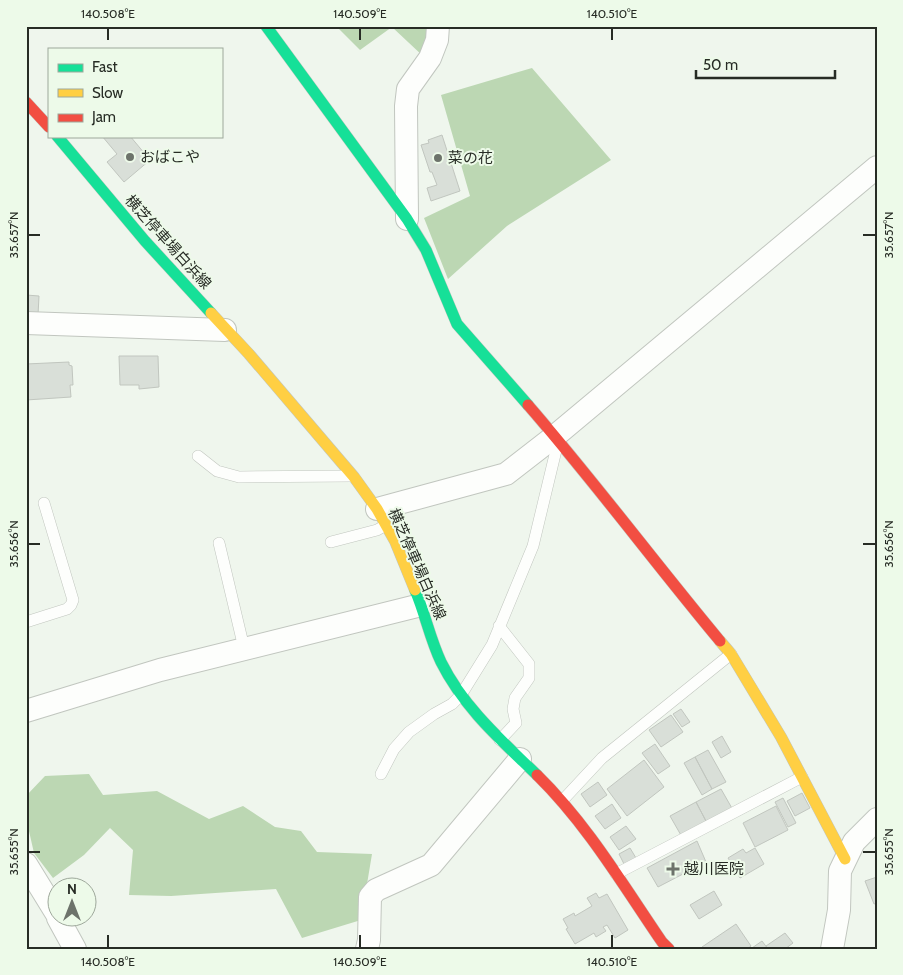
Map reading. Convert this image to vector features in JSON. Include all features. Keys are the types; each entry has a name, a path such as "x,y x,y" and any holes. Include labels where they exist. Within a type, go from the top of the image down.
{"main road":[{"path":"266,26 408,219 426,250 457,324 557,438 730,654 781,737 845,859"},
{"path":"26,102 48,126"},
{"name":"横芝停車場白浜線","path":"59,138 145,241 249,354 354,476 382,517 395,541 441,661 461,695 481,721 562,801 580,823 662,942 669,949"}],"street":[{"path":"408,219 406,106 408,89 430,58 437,40 438,26"},
{"path":"382,517 506,474 557,438 877,167"},
{"path":"26,323 225,330"},
{"path":"27,709 160,670 421,605"},
{"path":"366,949 369,940 370,897 376,890 431,865 520,759"},
{"path":"832,949 839,910 840,871 854,842 877,819"},
{"path":"26,864 48,900"},
{"path":"64,928 75,949"}],"lane":[{"path":"381,774 394,749 410,732 434,714 452,704 461,695 492,645 533,546 557,438"},
{"path":"198,456 217,471 239,477 354,476"},
{"path":"26,622 67,609 73,600 44,503"},
{"path":"331,542 377,530 382,517"},
{"path":"218,543 244,648"},
{"path":"500,626 529,664 529,678 515,698 513,709 516,723 500,740"},
{"path":"562,801 602,758 730,654"},
{"path":"616,874 802,777"}],"green space":[{"path":"336,26 430,26 424,57 392,27 360,50"},
{"path":"532,68 611,160 507,226 448,279 424,218 470,196 441,95"},
{"path":"89,774 103,795 157,791 209,819 243,806 275,827 301,831 317,852 372,854 361,920 302,938 276,889 171,896 129,895 133,850 110,828 84,855 53,878 34,853 26,818 26,796 45,776"}],"building":[{"name":"菜の花","path":"442,135 460,191 431,201 427,188 437,185 432,172 430,172 421,145 429,143 428,140"},
{"name":"おばこや","path":"104,138 132,138 150,160 124,182 107,162 117,154"},
{"path":"26,295 39,296 38,315 26,315"},
{"path":"119,356 158,356 159,387 139,389 139,385 120,385"},
{"path":"69,362 69,365 72,366 73,385 70,385 71,397 26,400 26,364"},
{"path":"681,709 690,722 682,727 673,714"},
{"path":"671,715 683,732 661,747 649,730"},
{"path":"722,736 731,752 721,758 712,742"},
{"path":"655,744 670,766 658,774 642,753"},
{"path":"708,750 726,782 712,789 695,757"},
{"path":"695,757 712,789 702,795 684,763"},
{"path":"644,760 664,787 627,816 607,789"},
{"path":"598,782 607,795 590,807 581,794"},
{"path":"721,789 733,810 707,823 696,802"},
{"path":"802,793 810,808 795,816 787,801"},
{"path":"783,798 796,823 788,827 775,802"},
{"path":"696,802 707,823 682,837 670,816"},
{"path":"612,804 621,818 605,829 595,816"},
{"path":"776,806 788,830 755,847 743,823"},
{"path":"626,826 636,839 619,850 610,837"},
{"path":"697,841 706,862 658,887 647,868"},
{"path":"630,848 636,858 624,864 619,854"},
{"path":"755,848 764,864 740,878 728,858 743,849 746,853"},
{"path":"877,877 877,903 874,904 865,881"},
{"path":"714,891 722,905 699,919 690,905"},
{"path":"596,893 599,898 607,894 628,930 615,938 607,925 603,927 606,931 596,937 594,933 575,944 566,929 568,928 563,919 574,913 575,916 592,906 587,898"},
{"path":"736,924 751,946 747,949 703,949 702,947"},
{"path":"785,933 793,943 785,949 768,949 766,946"},
{"path":"762,941 768,949 752,948"}],"traffic: fast":[{"path":"266,26 407,219 426,250 457,324 528,405"},
{"path":"59,138 145,241 211,313"},
{"path":"415,590 437,653 450,679 484,723 537,775"}],"traffic: slow":[{"path":"211,313 249,354 354,477 377,509 395,541 415,590"},
{"path":"720,641 731,654 781,737 845,859"}],"traffic: jam":[{"path":"26,102 48,126"},
{"path":"528,405 720,641"},
{"path":"537,775 588,834 662,942 669,949"}],"place":[{"name":"おばこや","path":"130,157"},
{"name":"菜の花","path":"438,158"},
{"name":"越川医院","path":"673,869"}]}
